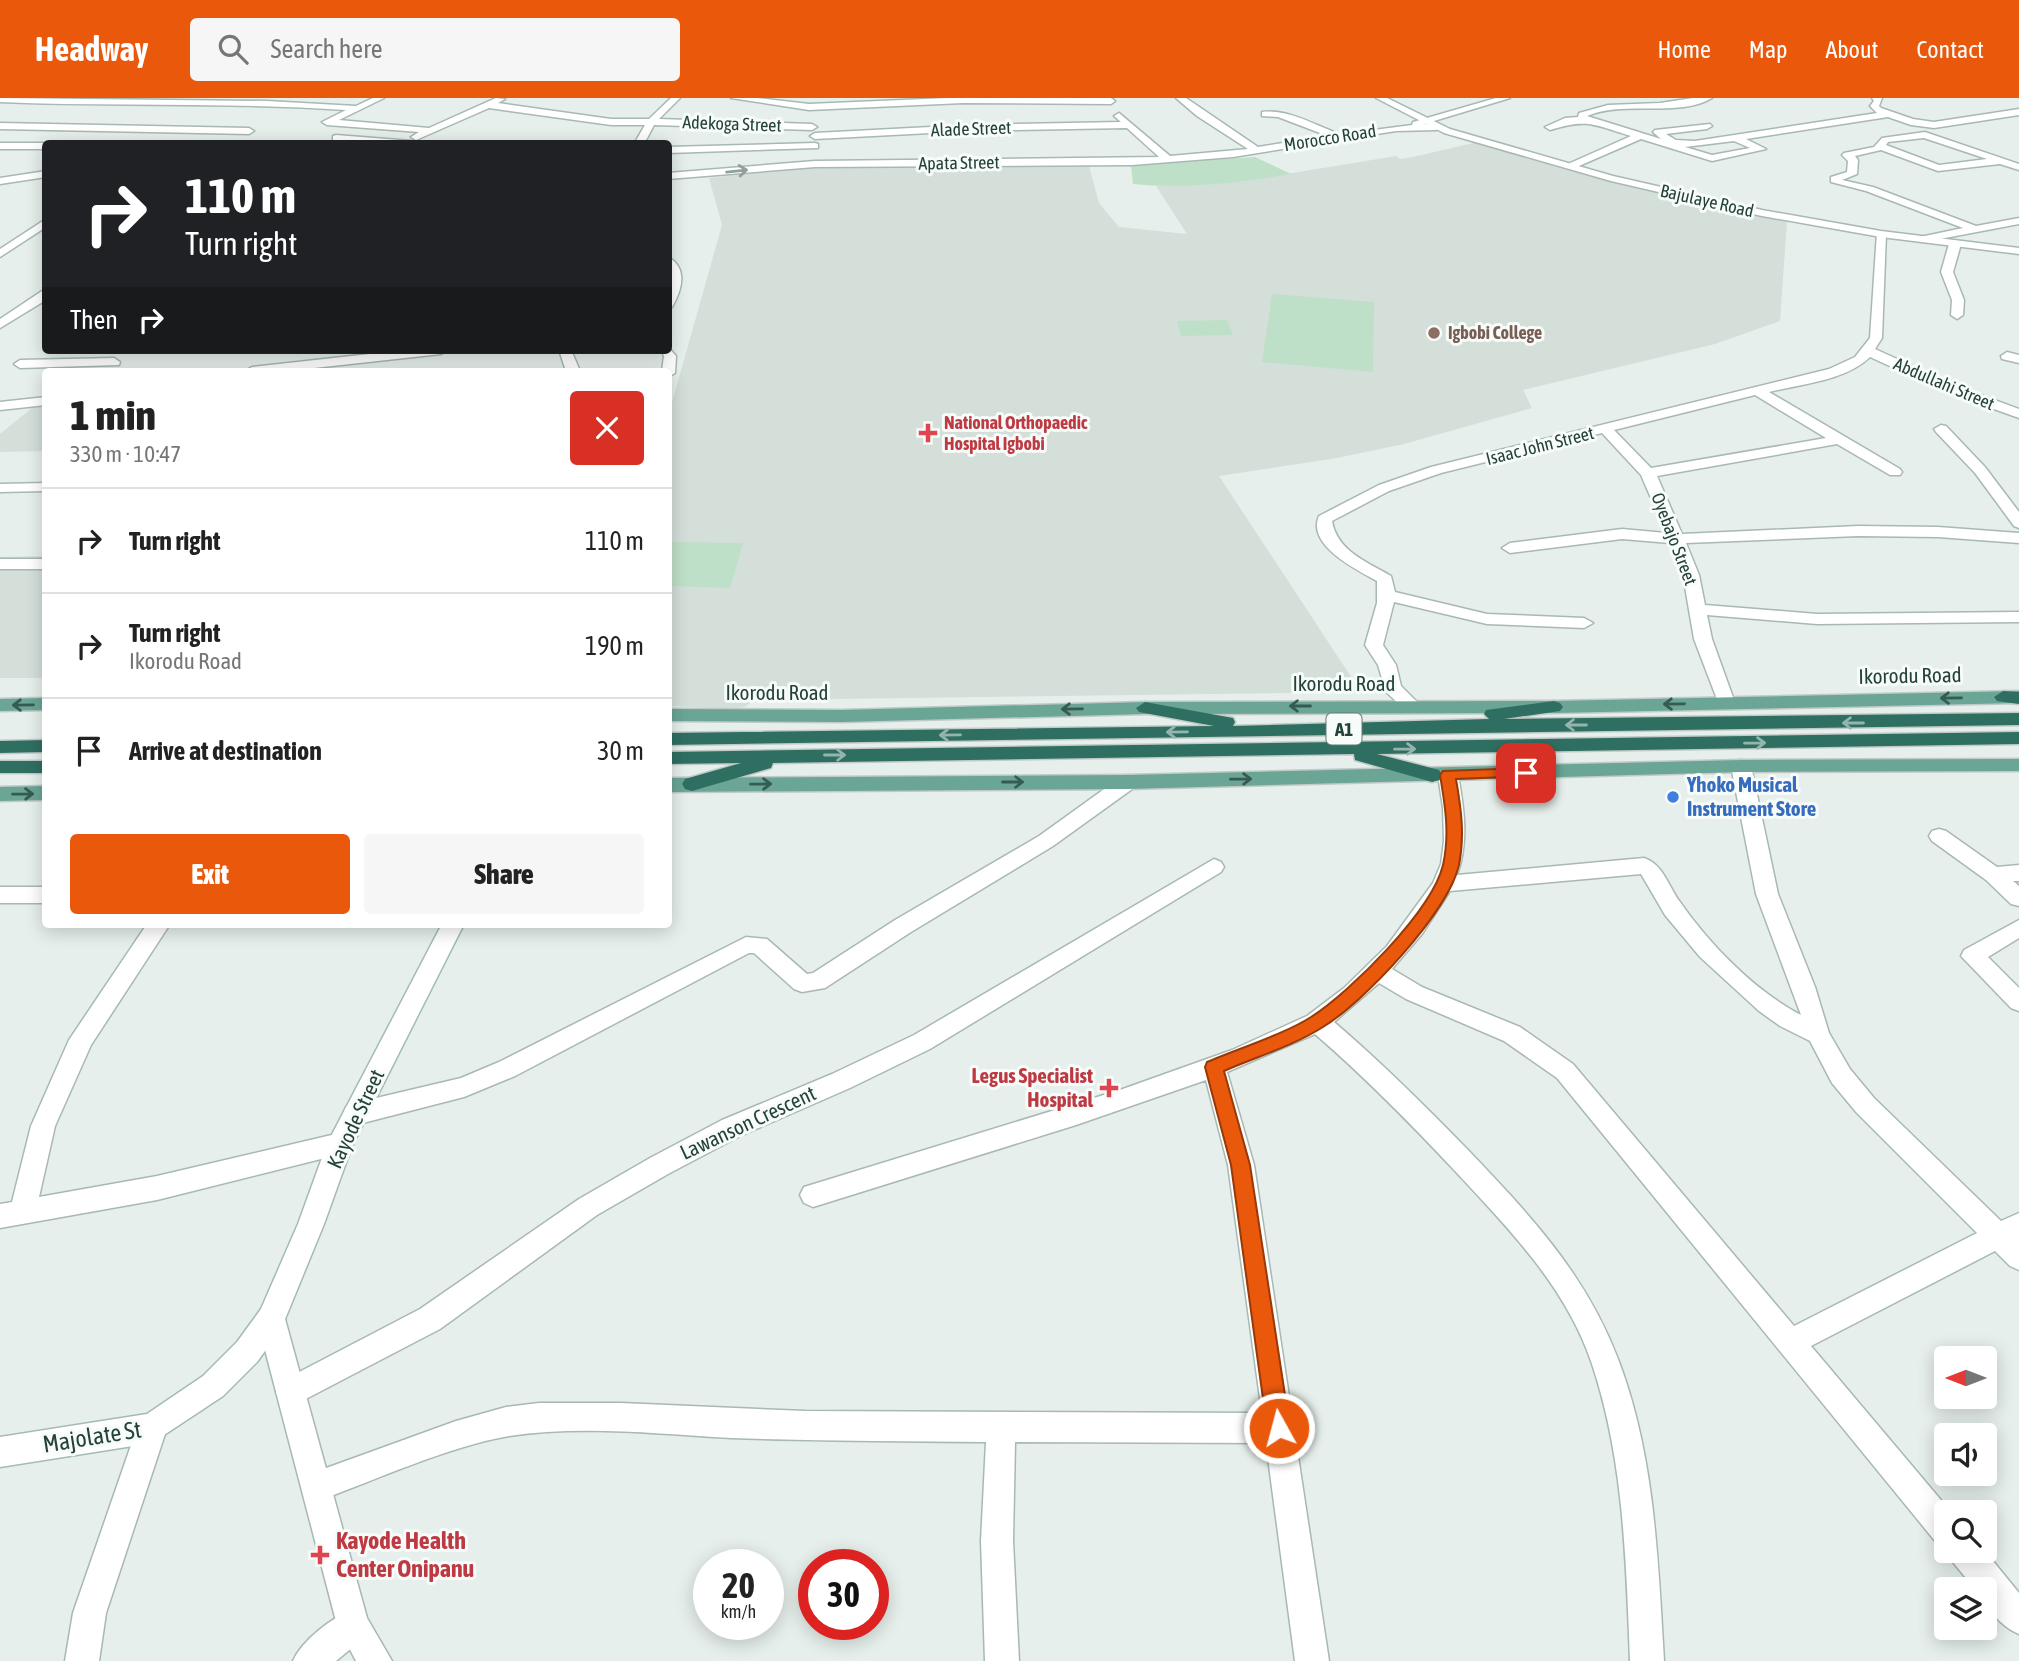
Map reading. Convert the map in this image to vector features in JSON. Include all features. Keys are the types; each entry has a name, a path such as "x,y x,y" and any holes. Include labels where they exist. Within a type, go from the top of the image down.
{"highway":[{"path":"1390,726 1554,707"},
{"path":"1145,708 1232,724 1294,731"},
{"name":"Ikorodu Road","path":"672,739 1294,731 1390,726 1896,723 2019,719"},
{"name":"A1","path":"672,758 2019,738"},
{"path":"0,747 42,744"},
{"path":"1339,750 1440,775"},
{"path":"692,785 789,756"},
{"path":"0,767 42,767"}],"main road":[{"name":"Ikorodu Road","path":"672,715 842,716 1145,708 1554,707 2014,698"},
{"path":"0,705 42,704"},
{"path":"672,785 1128,782 1741,766 2019,765"},
{"path":"0,794 42,793"}],"street":[{"path":"380,98 327,122 428,130"},
{"path":"410,140 503,98"},
{"path":"641,140 651,122 676,98"},
{"path":"734,98 811,103 964,106 1115,100 1127,125 1167,159"},
{"path":"1180,98 1253,151"},
{"name":"Bajulaye Road","path":"1380,98 1436,127 1611,178 1762,214 1881,234 2019,251"},
{"name":"Morocco Road","path":"1411,126 1423,120 1506,98"},
{"path":"1584,119 1583,115 1591,110 1622,106 1658,106 1708,98"},
{"path":"1876,98 1878,100 1874,106 1887,114 1911,122 1934,125 2019,112"},
{"path":"0,99 79,102 144,99 269,100 355,108"},
{"path":"80,140 144,99"},
{"path":"811,103 815,164"},
{"name":"Adekoga Street","path":"490,105 575,119 651,122 814,136"},
{"path":"964,106 972,141"},
{"path":"1550,127 1568,120 1584,119 1712,158 1761,149 1658,106"},
{"path":"1265,114 1279,114 1336,136"},
{"path":"1707,126 1658,132 1662,136 1690,145 1887,114"},
{"path":"239,140 261,123"},
{"name":"Alade Street","path":"814,136 969,128 1127,125"},
{"name":"Morocco Road","path":"1253,151 1411,126 1436,127"},
{"path":"0,127 175,127 249,131"},
{"path":"672,149 814,136"},
{"path":"1572,166 1640,136"},
{"path":"1882,147 1885,140 1934,136 2019,167"},
{"path":"143,138 196,138"},
{"path":"336,138 364,140"},
{"path":"0,146 42,146"},
{"path":"1977,230 1869,189 1836,182 1835,179 1852,174 1853,160 1847,155 1882,147 1938,168 2002,160"},
{"name":"Apata Street","path":"672,176 815,164 975,158 1094,163 1253,151"},
{"path":"0,181 42,174"},
{"path":"1924,240 2019,221"},
{"path":"0,254 42,225"},
{"path":"1870,352 1877,329 1876,294 1881,234"},
{"path":"1955,244 1947,272 1958,300 1957,315"},
{"path":"672,274 677,285 672,296"},
{"path":"0,324 42,297"},
{"name":"Isaac John Street","path":"1388,595 1385,579 1340,553 1324,528 1324,519 1384,488 1436,470 1834,372 1870,352"},
{"name":"Abdullahi Street","path":"1870,352 1949,388 2019,414"},
{"path":"310,368 332,356 406,354"},
{"path":"396,368 397,355"},
{"path":"20,364 115,361"},
{"path":"1757,391 1895,472"},
{"path":"0,405 42,401"},
{"path":"1941,429 1980,470 2019,523"},
{"name":"Oyebajo Street","path":"1606,430 1648,473 1690,575 1703,639 1726,703"},
{"path":"1648,473 1842,439"},
{"path":"0,488 42,487"},
{"path":"1510,548 1605,534 1677,539 1858,531 1938,532 2019,538"},
{"path":"0,564 42,564"},
{"path":"1413,707 1392,688 1387,664 1374,645 1388,595 1487,619 1584,623"},
{"path":"1697,609 1817,619 2019,617"},
{"path":"1741,766 1767,894 1804,987 1818,1034 1842,1076 1865,1105 2008,1230 2019,1257"},
{"path":"813,1195 1095,1109 1214,1067 1317,1022 1376,971 1410,933 1444,884 1451,866 1456,826 1440,775"},
{"path":"355,1114 464,1087 507,1069 746,945 759,945 802,983 817,982 903,926 1046,841 1128,782"},
{"path":"1939,836 1993,875 2019,898"},
{"path":"1444,884 1644,866 1651,870 1656,885 1691,931 1723,965 1785,1018 1818,1034"},
{"name":"Lawanson Crescent","path":"290,1392 430,1319 588,1207 659,1166 731,1128 841,1081 922,1042 1214,867"},
{"path":"1993,875 2019,873"},
{"path":"0,895 42,895"},
{"path":"11,1214 43,1126 81,1040 156,928"},
{"name":"Kayode Street","path":"213,1386 247,1352 271,1319 341,1144 451,928"},
{"path":"2019,928 1972,956 2019,1002"},
{"path":"1376,971 1414,993 1512,1034 1539,1050 1565,1071 1934,1515"},
{"path":"1317,1022 1390,1087 1508,1210 1564,1277 1587,1320 1607,1371 1625,1432 1640,1517 1647,1661"},
{"path":"1214,1067 1241,1165 1312,1661"},
{"path":"11,1214 157,1188 341,1144"},
{"path":"1791,1342 2008,1230"},
{"path":"271,1319 354,1625 375,1661"},
{"name":"Majolate St","path":"0,1452 152,1428 213,1386"},
{"path":"318,1486 456,1436 506,1422 540,1418 621,1418 805,1426 1279,1428"},
{"path":"1001,1426 997,1541 1002,1661"},
{"path":"82,1661 82,1644 90,1608 137,1483 152,1428"},
{"path":"1974,1563 2019,1618"},
{"path":"310,1661 354,1625"}],"shaded area":[{"path":"1482,141 1609,180 1787,222 1780,321 1715,344 1523,390 1532,408 1404,444 1337,458 1219,476 1361,692 753,700 745,707 728,709 672,706 672,402 722,225 709,178 813,167 1089,166 1099,203 1119,227 1187,234 1156,186 1245,181 1396,156 1400,159"},
{"path":"42,406 42,451 0,452 0,434 32,408"},
{"path":"42,556 42,678 0,678 0,557"}],"green space":[{"path":"1255,157 1291,174 1212,184 1133,184 1131,165"},
{"path":"1272,294 1374,302 1373,372 1262,362"},
{"path":"1227,320 1233,335 1181,336 1177,321"},
{"path":"672,542 743,543 730,588 672,586"}],"place":[{"name":"Igbobi College","path":"1434,333"},
{"name":"National Orthopaedic Hospital Igbobi","path":"928,433"},
{"name":"Yhoko Musical Instrument Store","path":"1673,797"},
{"name":"Legus Specialist Hospital","path":"1109,1088"},
{"name":"Kayode Health Center Onipanu","path":"320,1555"}],"route":[{"path":"1279,1428 1241,1165 1214,1067 1277,1042 1317,1022 1363,984 1403,942 1431,905 1451,866 1456,826 1448,775 1526,773"}]}
